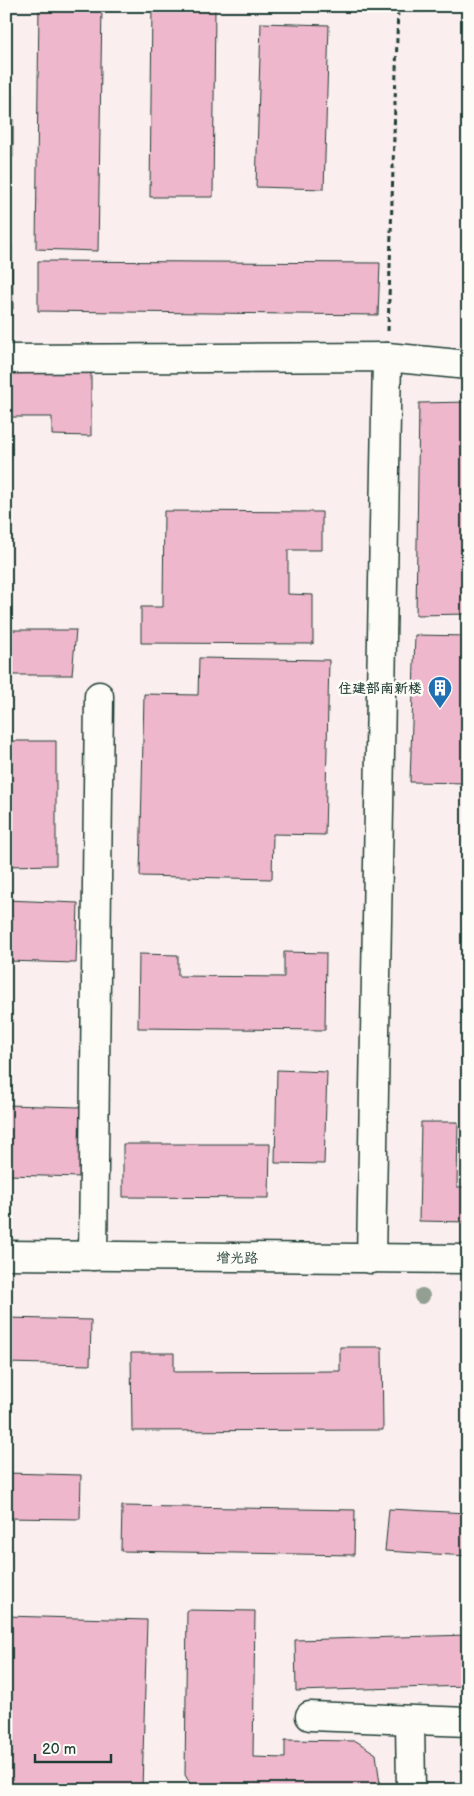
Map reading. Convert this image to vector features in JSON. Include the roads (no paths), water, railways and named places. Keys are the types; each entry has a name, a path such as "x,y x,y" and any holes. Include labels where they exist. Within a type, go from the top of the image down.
{"street":[{"path":"6,359 387,357 468,365"},
{"path":"371,1259 387,357"},
{"path":"93,1256 99,696"},
{"name":"增光路","path":"6,1255 468,1259"},
{"path":"310,1716 468,1722"},
{"path":"410,1721 411,1790"}],"place":[{"name":"住建部南新楼","path":"440,709"}]}
